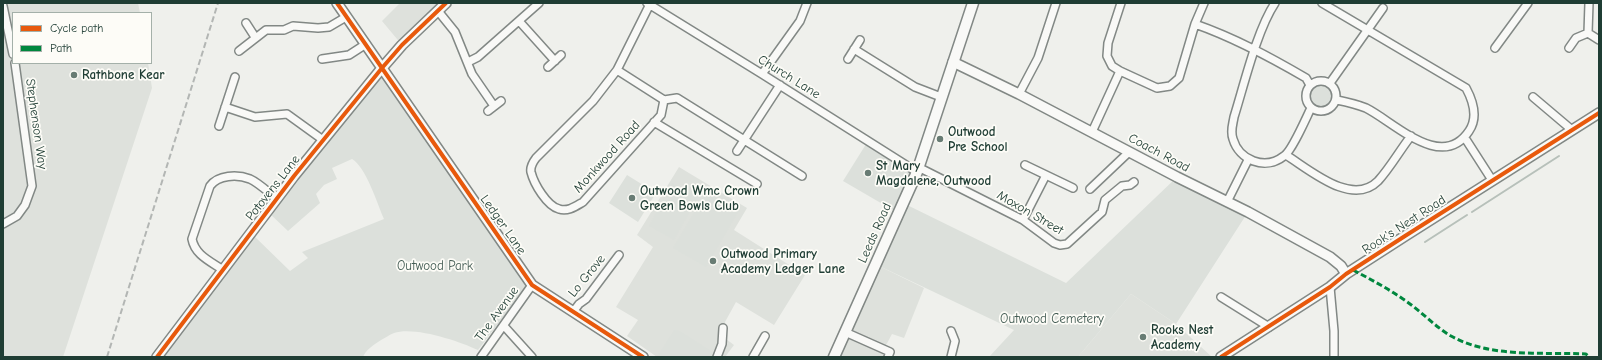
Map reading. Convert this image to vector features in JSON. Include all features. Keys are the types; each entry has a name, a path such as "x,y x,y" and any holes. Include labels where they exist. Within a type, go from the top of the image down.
{"main road":[{"name":"Leeds Road","path":"834,357 917,170 973,3"}],"street":[{"name":"Ledger Lane","path":"337,3 532,285 643,357"},
{"name":"Potovens Lane","path":"156,357 277,199 382,68 402,45 446,3"},
{"path":"468,62 478,57 539,3"},
{"path":"762,74 800,21 807,3"},
{"path":"1019,94 1038,58 1056,3"},
{"path":"1121,3 1108,43 1107,56 1112,66 1120,72 1157,88 1170,86 1179,78 1204,3"},
{"path":"1275,3 1269,11 1255,49 1232,128 1232,138 1239,151 1248,160 1267,163 1279,160 1286,155 1311,108"},
{"path":"1322,3 1466,88 1472,99 1474,113 1472,127 1465,138 1449,146 1436,147 1410,136 1367,108 1353,103 1337,100"},
{"path":"1495,48 1528,3"},
{"path":"1588,32 1589,3"},
{"name":"Church Lane","path":"648,4 917,170"},
{"name":"Monkwood Road","path":"648,4 617,70 594,102 536,158 531,165 531,172 543,194 552,206 560,210 571,209 583,202 661,115 664,100"},
{"path":"3,6 12,49"},
{"path":"1330,83 1383,8"},
{"path":"438,11 455,32 477,83 494,106"},
{"path":"240,51 255,37 266,30 284,30 293,26 318,28 329,27 346,17"},
{"path":"519,21 555,61"},
{"path":"246,23 255,37"},
{"path":"1196,24 1255,49 1306,78 1310,85"},
{"path":"1588,32 1599,40"},
{"path":"1569,48 1576,38 1588,32"},
{"path":"848,59 860,40"},
{"path":"322,58 349,55 366,44"},
{"path":"854,49 915,87 941,97"},
{"path":"548,67 561,55"},
{"name":"Coach Road","path":"953,62 1019,94 1330,257 1341,266 1346,274"},
{"name":"Stephenson Way","path":"3,224 17,216 25,206 32,186 15,64"},
{"path":"617,70 664,100 677,98 802,176"},
{"path":"1092,132 1120,72"},
{"path":"220,126 235,77"},
{"path":"1320,81 1330,83 1336,90 1337,100 1332,108 1327,111 1317,111 1311,108 1308,104 1306,96 1310,85 1320,81"},
{"path":"737,151 780,85"},
{"path":"1533,97 1572,130"},
{"path":"488,111 501,101"},
{"path":"225,108 255,117 287,114 324,140"},
{"name":"Rook's Nest Road","path":"1221,357 1330,288 1346,274 1599,113"},
{"path":"654,122 756,184"},
{"path":"1286,155 1340,188 1353,191 1366,189 1378,181 1410,136"},
{"path":"1465,138 1492,180"},
{"path":"1090,189 1129,152"},
{"path":"1227,202 1248,160"},
{"path":"1025,165 1073,188"},
{"name":"Moxon Street","path":"917,170 1024,220 1054,243 1060,245 1067,244 1102,212 1105,200 1122,186 1130,185 1134,182"},
{"path":"1024,220 1046,175"},
{"path":"223,270 198,253 193,246 192,239 210,186 214,180 228,177 242,177 251,179 277,199"},
{"name":"Lo Grove","path":"573,312 579,304 586,300 619,255"},
{"name":"The Avenue","path":"481,357 532,285"},
{"path":"1330,288 1334,331 1334,357"},
{"path":"1221,297 1269,327"},
{"path":"504,326 532,357"},
{"path":"717,357 722,344 723,328"},
{"path":"951,331 955,341 951,357"},
{"path":"845,332 890,352 888,357"},
{"path":"753,357 765,336"}],"shaded area":[{"path":"3,3 138,3 140,12 12,12 12,64 148,64 152,88 63,357 3,357"},
{"path":"400,3 437,3 441,7 402,45 382,21"},
{"name":"Outwood Primary Academy Ledger Lane","path":"679,167 747,208 734,230 805,275 774,325 736,302 725,322 726,339 734,345 725,357 657,357 627,336 638,320 616,307 653,247 637,235"},
{"path":"875,264 924,288 904,338 892,334 884,349 888,357 834,357"},
{"name":"Rooks Nest Academy","path":"1131,294 1176,324 1212,357 1078,357"}],"green space":[{"name":"Outwood Park","path":"382,68 528,278 527,286 478,350 436,336 413,331 403,331 394,333 378,342 367,350 363,357 157,357 251,233 290,271 308,258 302,252 384,219 366,177 357,163 352,159 332,168 337,179 324,185 316,194 320,203 288,231 268,212"},
{"path":"1321,81 1332,85 1336,96 1332,107 1321,111 1310,107 1306,96 1310,85"},
{"name":"Outwood Cemetery","path":"868,141 917,172 903,203 1066,283 1177,177 1248,212 1176,324 1131,294 1078,357 989,357 1014,330 875,264 898,213 843,181"},
{"name":"Outwood Wmc Crown Green Bowls Club","path":"627,175 656,193 638,222 609,203"},
{"path":"672,183 698,197 674,240 649,226"},
{"path":"709,188 741,207 706,267 673,248"},
{"path":"674,330 680,331 711,351 717,357 657,357"}],"waterway":[{"path":"1472,212 1559,156"},
{"path":"1425,242 1467,215"}],"railway":[{"path":"107,357 218,3"}],"marked path":[{"path":"1353,270 1397,295 1445,332 1466,343 1499,351 1586,354 1589,357"}],"cycle path":[{"path":"337,3 532,285 643,357"},
{"path":"157,357 294,176 382,68 402,45 446,3"},
{"path":"1221,357 1330,287 1346,274 1599,113"}],"place":[{"name":"Rathbone Kear","path":"74,75"},
{"name":"Outwood Pre School","path":"940,139"},
{"name":"St Mary Magdalene, Outwood","path":"868,173"},
{"name":"Outwood Wmc Crown Green Bowls Club","path":"632,198"},
{"name":"Outwood Primary Academy Ledger Lane","path":"713,261"},
{"name":"Rooks Nest Academy","path":"1143,337"}]}
